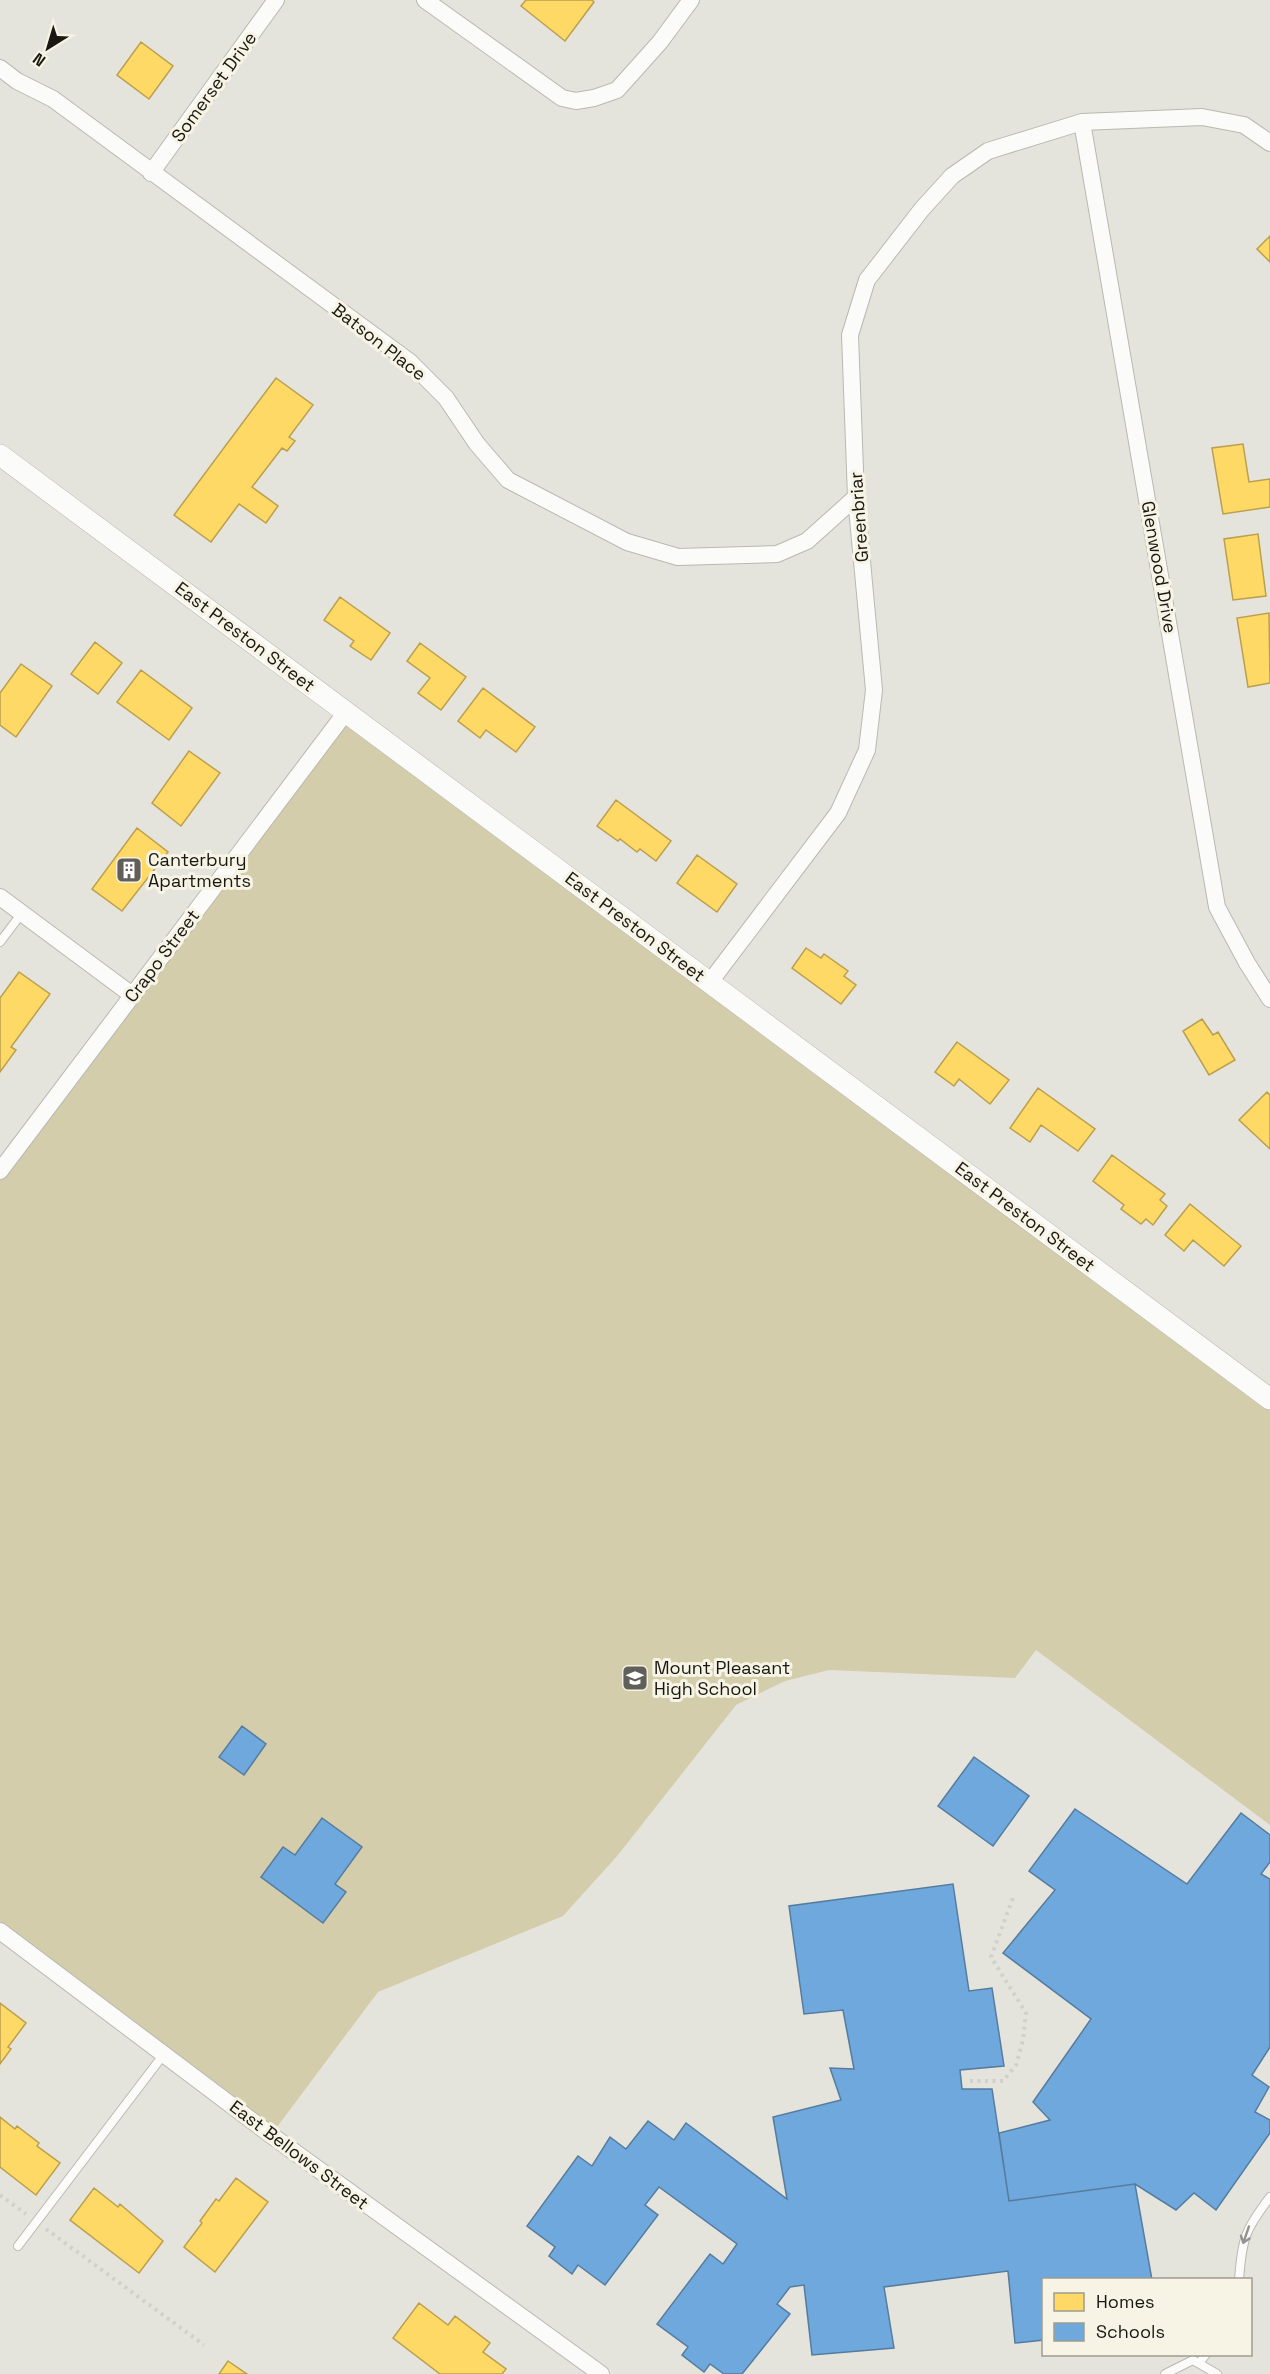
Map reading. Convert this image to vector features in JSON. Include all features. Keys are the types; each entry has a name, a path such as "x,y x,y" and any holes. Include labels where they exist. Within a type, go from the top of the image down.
{"street":[{"name":"Somerset Drive","path":"151,173 276,0"},
{"path":"425,0 562,98 576,101 594,98 616,90 660,42 691,0"},
{"name":"Batson Place","path":"0,68 17,81 53,99 410,362 446,398 477,444 508,480 627,542 678,557 777,554 807,541 856,497"},
{"name":"Greenbriar","path":"710,982 838,813 867,750 874,690 856,497 850,335 867,280 922,209 952,176 988,151 1082,122 1202,117 1244,125 1270,143"},
{"name":"Glenwood Drive","path":"1082,122 1217,907 1247,963 1270,999"},
{"name":"East Preston Street","path":"0,455 1270,1399"},
{"name":"Crapo Street","path":"0,1171 346,712"},
{"path":"0,897 132,995"},
{"name":"East Bellows Street","path":"0,1931 593,2372"}],"lane":[{"path":"0,942 22,913"},
{"path":"18,2246 164,2054"},
{"path":"1239,2278 1241,2251 1248,2227 1270,2197"},
{"path":"1165,2374 1193,2360 1203,2358 1217,2374"}],"path":[{"path":"970,2081 1003,2081 1016,2065 1023,2040 1026,2013 991,1956 1014,1895"},
{"path":"0,2195 204,2345"}],"shaded area":[{"name":"Mount Pleasant High School","path":"346,712 1270,1399 1270,1825 1036,1650 1015,1678 829,1670 785,1681 736,1705 618,1855 563,1916 378,1992 271,2135 0,1934 0,1171"}],"building: Homes":[{"path":"526,0 592,0 594,2 565,41 521,6"},
{"path":"141,42 173,66 149,99 117,75"},
{"path":"1270,236 1270,262 1257,249"},
{"path":"276,378 313,405 289,437 295,441 287,451 282,448 252,487 278,506 266,523 239,504 211,542 174,515"},
{"path":"1243,444 1249,482 1270,479 1270,507 1223,514 1212,448"},
{"path":"1258,534 1266,596 1233,600 1224,539"},
{"path":"340,597 390,633 371,660 350,646 354,641 324,620"},
{"path":"1269,613 1270,683 1248,687 1237,618"},
{"path":"95,642 122,663 98,694 71,674"},
{"path":"420,643 466,677 441,710 418,693 430,678 407,661"},
{"path":"21,664 52,686 16,737 0,725 0,693"},
{"path":"141,670 192,708 169,740 117,702"},
{"path":"483,688 535,727 516,752 486,730 480,738 458,721"},
{"name":"Canterbury Apartments","path":"189,751 220,773 181,826 152,803"},
{"path":"616,800 671,841 656,861 640,849 637,852 620,839 618,841 597,826"},
{"name":"Canterbury Apartments","path":"137,828 168,852 122,911 92,889"},
{"path":"697,855 737,884 717,912 677,883"},
{"path":"806,948 821,958 824,954 848,971 844,976 856,985 841,1004 792,968"},
{"path":"19,972 50,994 11,1047 16,1050 0,1072 0,998"},
{"path":"1202,1019 1213,1035 1218,1032 1235,1060 1209,1075 1183,1031"},
{"path":"957,1042 1009,1080 990,1104 959,1079 954,1086 935,1072"},
{"path":"1038,1088 1095,1129 1078,1151 1041,1125 1030,1142 1010,1128"},
{"path":"1267,1092 1270,1095 1270,1149 1239,1120"},
{"path":"1112,1155 1165,1194 1160,1200 1167,1206 1153,1225 1146,1219 1141,1224 1121,1209 1124,1205 1093,1181"},
{"path":"1190,1204 1241,1246 1224,1266 1193,1240 1184,1251 1165,1235"},
{"path":"0,2003 26,2023 8,2047 11,2049 0,2064"},
{"path":"0,2117 15,2129 17,2126 39,2143 37,2146 60,2163 36,2195 0,2167"},
{"path":"236,2178 268,2202 215,2272 184,2247 216,2199 219,2201"},
{"path":"94,2188 118,2207 120,2204 163,2241 139,2273 70,2220"},
{"path":"419,2303 448,2325 455,2316 490,2343 483,2352 506,2369 502,2374 440,2374 393,2338"},
{"path":"228,2361 247,2374 219,2374"}],"building: Schools":[{"path":"242,1726 266,1744 244,1775 219,1757"},
{"path":"974,1757 1029,1796 993,1846 938,1806"},
{"path":"1075,1809 1187,1884 1241,1813 1270,1835 1270,1862 1261,1874 1270,1879 1270,2047 1252,2075 1269,2087 1255,2112 1270,2120 1270,2133 1216,2210 1194,2193 1176,2210 1135,2184 1009,2201 999,2133 1050,2120 1033,2102 1091,2019 1003,1953 1055,1890 1029,1871"},
{"path":"322,1818 362,1847 335,1884 346,1892 323,1923 261,1877 283,1847 295,1855"},
{"path":"953,1884 969,1991 992,1988 1004,2066 960,2070 962,2089 992,2089 1009,2201 1135,2184 1152,2278 1042,2278 1042,2340 1015,2343 1008,2271 884,2287 894,2348 812,2355 804,2285 790,2287 777,2304 790,2314 742,2374 724,2374 710,2364 704,2372 682,2355 688,2347 657,2324 710,2254 723,2264 737,2244 659,2187 645,2205 658,2215 605,2285 578,2265 572,2274 549,2256 555,2247 527,2226 578,2156 592,2166 610,2137 626,2149 648,2121 674,2140 686,2123 787,2199 773,2117 841,2100 830,2068 854,2069 843,2010 804,2014 789,1906"}],"place":[{"name":"Canterbury Apartments","path":"129,870"},
{"name":"Mount Pleasant High School","path":"635,1678"}]}
